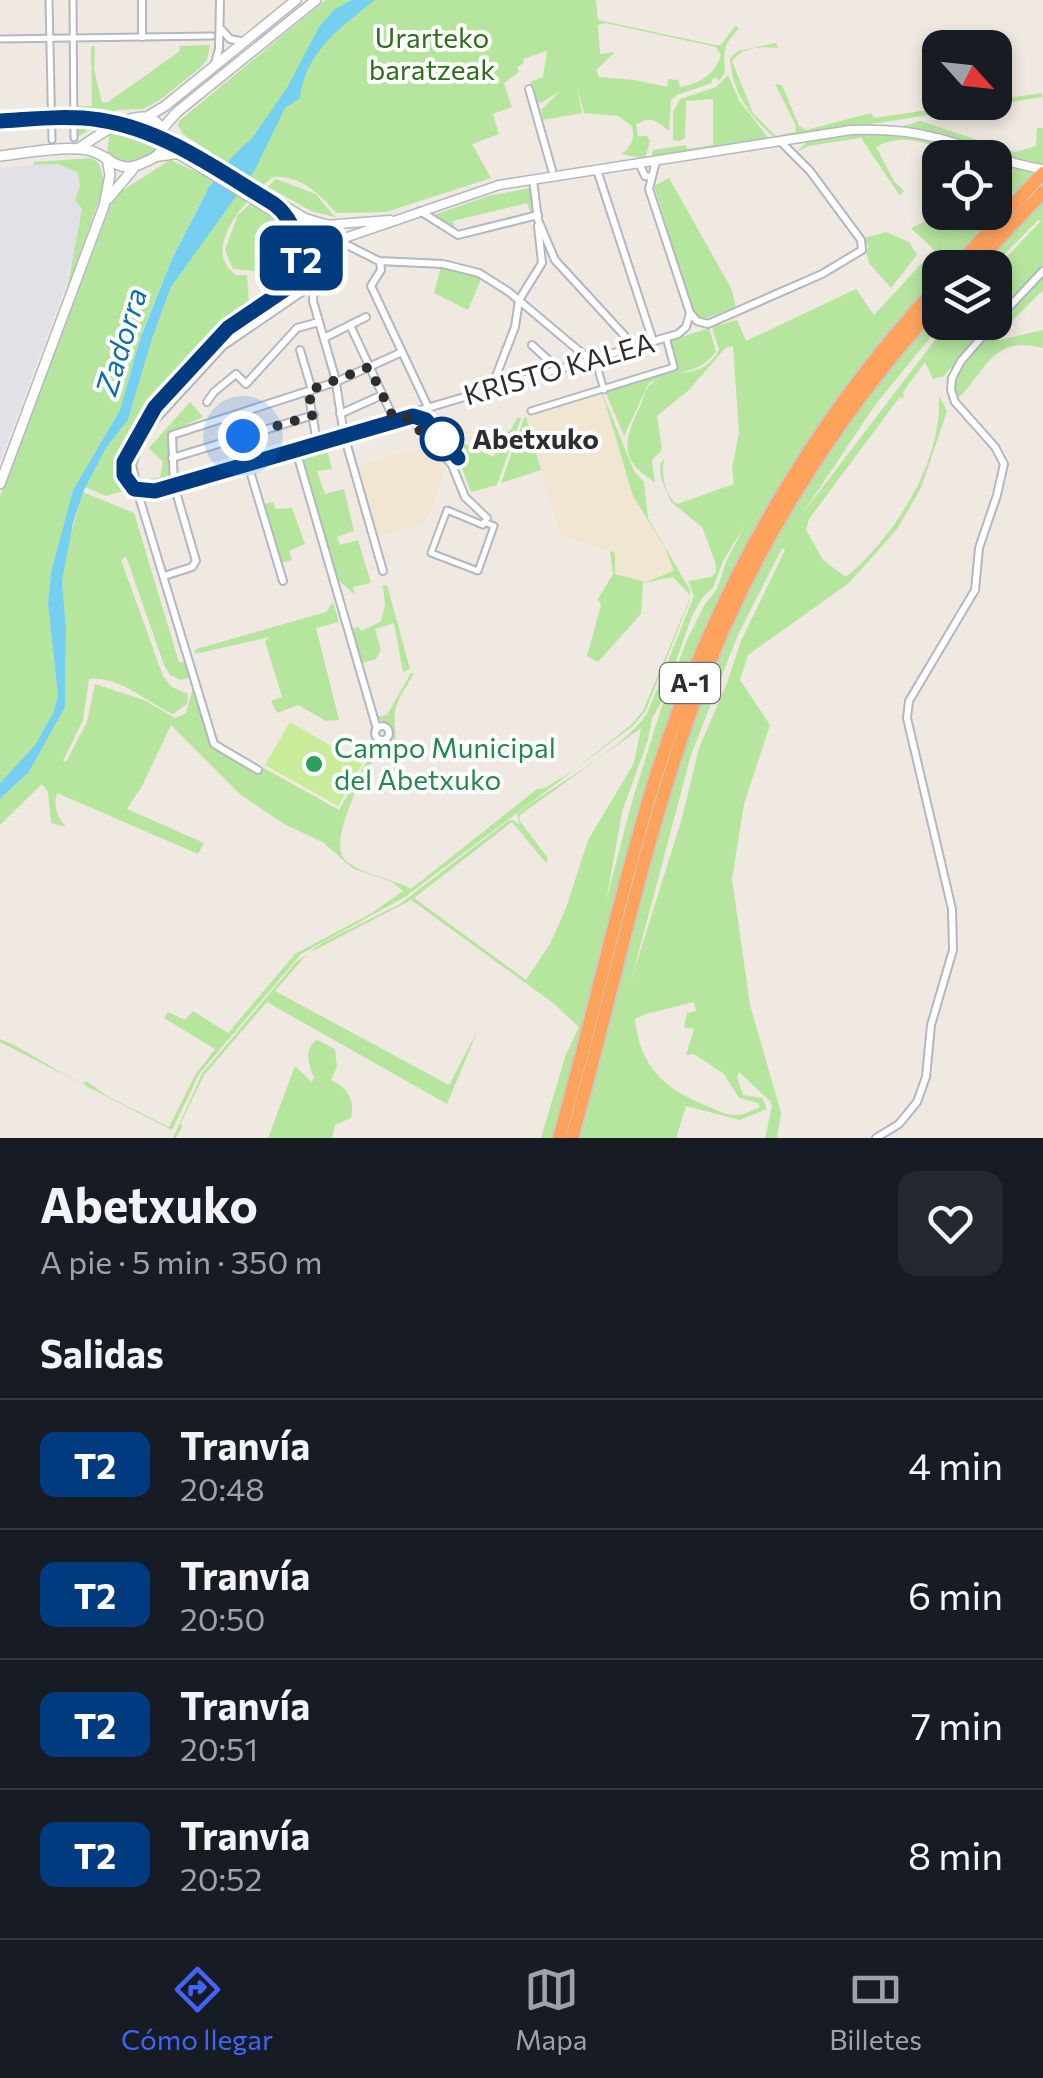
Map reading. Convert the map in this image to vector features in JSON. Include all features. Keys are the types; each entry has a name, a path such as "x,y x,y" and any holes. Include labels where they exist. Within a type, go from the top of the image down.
{"highway":[{"path":"972,250 1043,171"},
{"path":"989,250 1043,192"},
{"name":"A-1","path":"559,1138 655,781 712,628 749,550 820,432 872,362 922,305"},
{"name":"A-1","path":"572,1138 666,788 716,648 760,556 816,461 884,366 922,322"}],"main road":[{"path":"0,156 77,144 122,120 144,118 296,0"},
{"path":"162,130 177,112 316,0"},
{"path":"104,206 134,168 156,157 165,143 162,130 144,118"},
{"path":"0,484 3,467 104,206 110,181 102,146 108,129"},
{"path":"77,144 120,167 134,168"}],"street":[{"path":"49,0 52,140"},
{"path":"73,0 77,144"},
{"path":"142,0 142,37"},
{"path":"212,69 218,56 220,0"},
{"path":"220,24 226,37 245,42"},
{"path":"0,40 212,36"},
{"path":"529,89 552,170"},
{"path":"162,130 335,232 336,242"},
{"path":"156,157 174,153 324,246 483,190 851,130 895,130 939,138 1043,171"},
{"path":"656,161 649,189 690,312 696,320 708,324 822,274 862,250 860,240 810,171 780,141"},
{"path":"639,163 650,177"},
{"path":"597,170 653,341"},
{"path":"491,388 515,328 519,300 542,263 532,180"},
{"path":"420,211 458,235 538,217"},
{"path":"538,217 555,260 634,346"},
{"path":"383,571 313,301 315,285 324,270 316,229 323,225 394,220"},
{"path":"336,242 379,261 458,266 479,273 593,359 604,390"},
{"path":"379,261 381,270 372,286 428,407 418,414 418,426"},
{"path":"1012,304 1043,271"},
{"path":"258,770 214,744 142,506 133,460 140,438 216,353 272,310 315,285"},
{"name":"KRISTO KALEA","path":"152,489 666,338 686,326 690,312"},
{"path":"324,338 366,318"},
{"path":"207,402 236,374 246,384 297,328 319,322"},
{"path":"350,325 396,416 418,426 453,467 466,497 487,518"},
{"path":"531,411 674,367 666,338"},
{"path":"876,1138 898,1124 916,1102 926,1077 931,1024 953,950 952,909 907,718 909,701 975,590 978,548 1004,464 995,447 955,402 951,390 952,378 980,340"},
{"path":"532,345 558,369"},
{"path":"300,350 316,436"},
{"path":"164,576 192,567 196,561 174,482 174,433 336,382 402,352"},
{"path":"340,414 382,394"},
{"path":"172,458 314,415"},
{"path":"295,447 376,729"},
{"path":"248,461 283,582"},
{"path":"135,481 142,488 152,489 142,506"},
{"path":"446,510 494,526 482,560 478,570 430,553 446,510"}],"shaded area":[{"path":"58,164 78,173 77,192 82,209 76,250 0,462 0,167"},
{"path":"602,394 633,496 675,571 656,580 646,582 614,573 615,553 560,535 526,417"},
{"path":"411,450 427,451 444,467 434,504 423,523 378,536 359,466"}],"green space":[{"name":"Urarteko baratzeak","path":"326,0 596,0 598,20 715,45 721,45 735,26 739,28 726,47 722,77 671,100 669,131 653,120 636,125 638,136 647,136 650,141 645,159 621,154 632,142 632,126 618,116 584,113 577,87 582,113 543,120 541,110 560,91 541,103 534,100 530,82 543,77 547,51 523,59 524,63 517,67 519,72 504,83 512,107 493,114 499,134 472,144 491,178 386,212 336,213 301,183 273,177 252,196 232,223 225,237 226,264 236,275 247,275 249,304 289,282 296,269 305,267 309,281 254,316 198,362 151,416 125,474 126,463 122,463 124,491 106,496 85,487 106,448 128,420 171,287 235,195 228,162 205,194 172,259 142,332 120,410 73,490 51,572 48,604 58,696 35,745 0,783 0,497 117,194 170,160 197,172 209,151 183,134 179,121","holes":["605,23 716,47 721,55 710,73 694,84 680,87 678,80 668,79 667,87 599,77 596,70 615,52 600,54 598,25"]},
{"path":"776,43 778,48 753,49 732,61 753,113 776,136 795,132 796,126 775,84 782,85 799,126 806,130 871,113 874,118 922,111 922,116 776,139 744,103 734,82 730,58 738,51"},
{"path":"210,45 201,67 160,100 143,109 117,110 78,137 77,106 92,106 91,47 95,46 94,69 102,103 180,51 179,46"},
{"path":"728,75 739,100 769,139 651,158 653,150 713,145 713,99 686,101 685,138 680,141 673,140 673,112 680,99 716,87"},
{"path":"1041,93 1043,97 1012,102 1012,97"},
{"path":"920,121 978,140 956,140 900,127"},
{"path":"145,122 160,135 155,151 130,162 118,161 107,152 110,131 123,124"},
{"path":"1037,128 1043,128 1043,164 1012,157 1012,151 1036,146"},
{"path":"862,133 926,140 890,141 876,147 894,181 904,191 900,196 861,138 808,146 797,152 807,142"},
{"path":"91,158 99,163 104,183 67,289 82,209 75,200 80,186 78,173 58,164 33,165"},
{"path":"1012,167 1037,173 1012,200"},
{"path":"669,178 731,288 736,307 704,319 694,314 654,186"},
{"path":"276,179 316,194 335,217 311,211 270,188 257,208 284,225 299,266 294,267 289,280 271,290 274,277 268,272 233,269 225,250 238,215"},
{"path":"530,188 530,212 527,203 453,221 455,230 431,216 488,196"},
{"path":"1043,198 1043,266 1012,298 1012,251 1041,221 1009,250 995,250"},
{"path":"922,223 922,230 984,230 965,250 934,250 911,228"},
{"path":"886,232 909,242 917,255 891,288 869,263 869,247 864,238"},
{"path":"922,263 922,298 881,344 775,494 689,669 554,1138 541,1138 566,1054 579,1027 553,1003 411,900 308,954 400,904 508,821 513,820 519,825 517,814 598,759 520,815 519,820 548,858 546,863 512,822 414,898 526,980 550,944 566,908 588,840 634,763 641,728 608,752 647,714 694,596 688,581 711,577 716,572 702,527 671,502 661,478 660,464 664,459 665,484 677,504 734,484 732,468 739,433 733,346 725,348 690,389 657,416 662,450 652,460 655,483 632,461 627,445 646,390 661,378 696,370 712,360 719,350 712,327 737,320 746,341 856,289 874,315","holes":["745,525 717,589 687,640 631,805 606,902 622,812 652,718 692,616 713,588 723,561"]},
{"path":"441,267 481,279 468,310 434,293"},
{"path":"1043,275 1043,290 1012,321 1012,309"},
{"path":"709,328 716,351 710,359 694,369 649,383 624,436 605,391 676,370 669,341"},
{"path":"922,330 922,340 928,340 875,405 803,513 935,340 975,340 944,376 933,379 925,362 903,392 904,397 899,398 809,519 806,530 823,560 846,577 864,560 898,519 924,471 938,421 939,396 947,411 921,488 897,529 849,583 748,655 740,680 770,725 744,804 732,879 750,1005 781,1113 777,1138 765,1138 770,1101 739,1072 743,1095 762,1098 767,1109 740,1120 686,1106 676,1138 576,1138 654,844 711,672 781,527 871,392","holes":["782,548 785,550 741,641 699,748 682,818 631,981 691,755 737,637","694,1002 696,1011 687,1013 684,1027 694,1029 686,1055 694,1054 724,1074 739,1098 760,1107 740,1115 722,1112 679,1092 649,1064 635,1019"]},
{"path":"1043,330 1043,348 1012,346 1001,351 956,401 954,388 962,365 984,340 1012,340"},
{"path":"602,392 634,471 644,482 648,518 690,590 690,595 673,577 643,583 641,614 598,662 587,656 601,605 598,599 613,574 610,551 615,553 615,574 646,582 674,571 665,548 633,496"},
{"path":"190,402 203,417 171,432 169,477 148,485 147,480 160,477 163,462 149,448"},
{"path":"521,418 497,485 471,492 460,463 460,442 494,457 502,433 510,431"},
{"path":"524,418 541,470 501,483"},
{"path":"320,449 328,453 332,469 317,471 325,494 344,489 354,531 337,537 340,545 358,540 371,583 353,587 355,595 333,575 301,450"},
{"path":"83,492 134,513 179,662 187,661 191,677 181,680 170,675 164,665 126,556 121,560 163,676 172,687 188,694 187,704 173,714 123,686 89,679 83,720 63,761 66,762 87,722 95,684 144,700 175,718 186,713 195,691 215,748 257,774 262,767 339,810 376,745 391,739 390,726 376,717 387,715 414,673 397,704 396,738 378,753 364,775 349,807 341,839 346,861 411,889 537,789 574,770 631,725 643,711 689,597 646,710 634,725 405,897 301,954 199,1074 172,1130 0,1042 11,1044 83,1084 86,1081 169,1127 195,1075 215,1049 164,1018 168,1012 185,1020 193,1011 228,1033 295,954 372,913 403,891 392,882 352,868 324,843 284,824 241,795 171,725 127,809 204,843 198,854 57,793 57,811 66,827 51,823 48,792 42,784 0,825 0,799 29,772 65,707 62,581 64,558"},
{"path":"273,502 275,509 292,508 305,544 289,551 292,560 280,563 260,505"},
{"path":"387,585 410,669 403,672 394,623 375,629 381,650 376,659 362,663 353,629 358,627 362,631 381,621 385,606 383,586"},
{"path":"333,602 339,622 316,628 339,720 326,721 298,705 277,713 271,701 282,697 265,641 270,637 194,654 196,649 326,612"},
{"name":"Campo Municipal del Abetxuko","path":"290,722 362,764 338,806 265,765"},
{"path":"307,954 275,991 449,1085 478,1030 447,1104 267,1002 204,1075 182,1127 173,1138 202,1074 296,962"},
{"path":"317,1040 335,1049 337,1067 331,1080 349,1095 351,1118 335,1125 332,1138 268,1138 295,1066 312,1082 309,1052"}],"water":[{"path":"352,0 375,0 317,54 300,98 285,108 255,170 171,287 128,420 106,448 84,490 73,523 62,581 65,707 29,772 0,799 0,783 35,745 53,713 58,696 48,604 51,572 73,490 120,410 141,336 172,259 209,187 253,137 287,88 319,27 335,9"}],"tram line":[{"path":"0,121 54,117 96,120 136,129 173,144 283,211 291,225 302,262 300,279 222,333 166,394 125,461 124,476 132,488 155,491 410,416 425,421 458,457"},
{"name":"T2","path":"0,121 71,118 106,121 140,130 186,151 274,204 292,228 303,266 299,280 228,328 155,407 124,462 126,482 134,489 155,491 413,416 426,420 458,458"}],"place":[{"name":"Abetxuko","path":"442,439"},
{"name":"Campo Municipal del Abetxuko","path":"314,764"}],"route":[{"path":"243,436 314,415 308,391 369,367 393,417 406,417 437,448 442,439"}],"water label":[{"name":"Zadorra","path":"122,342"}]}
